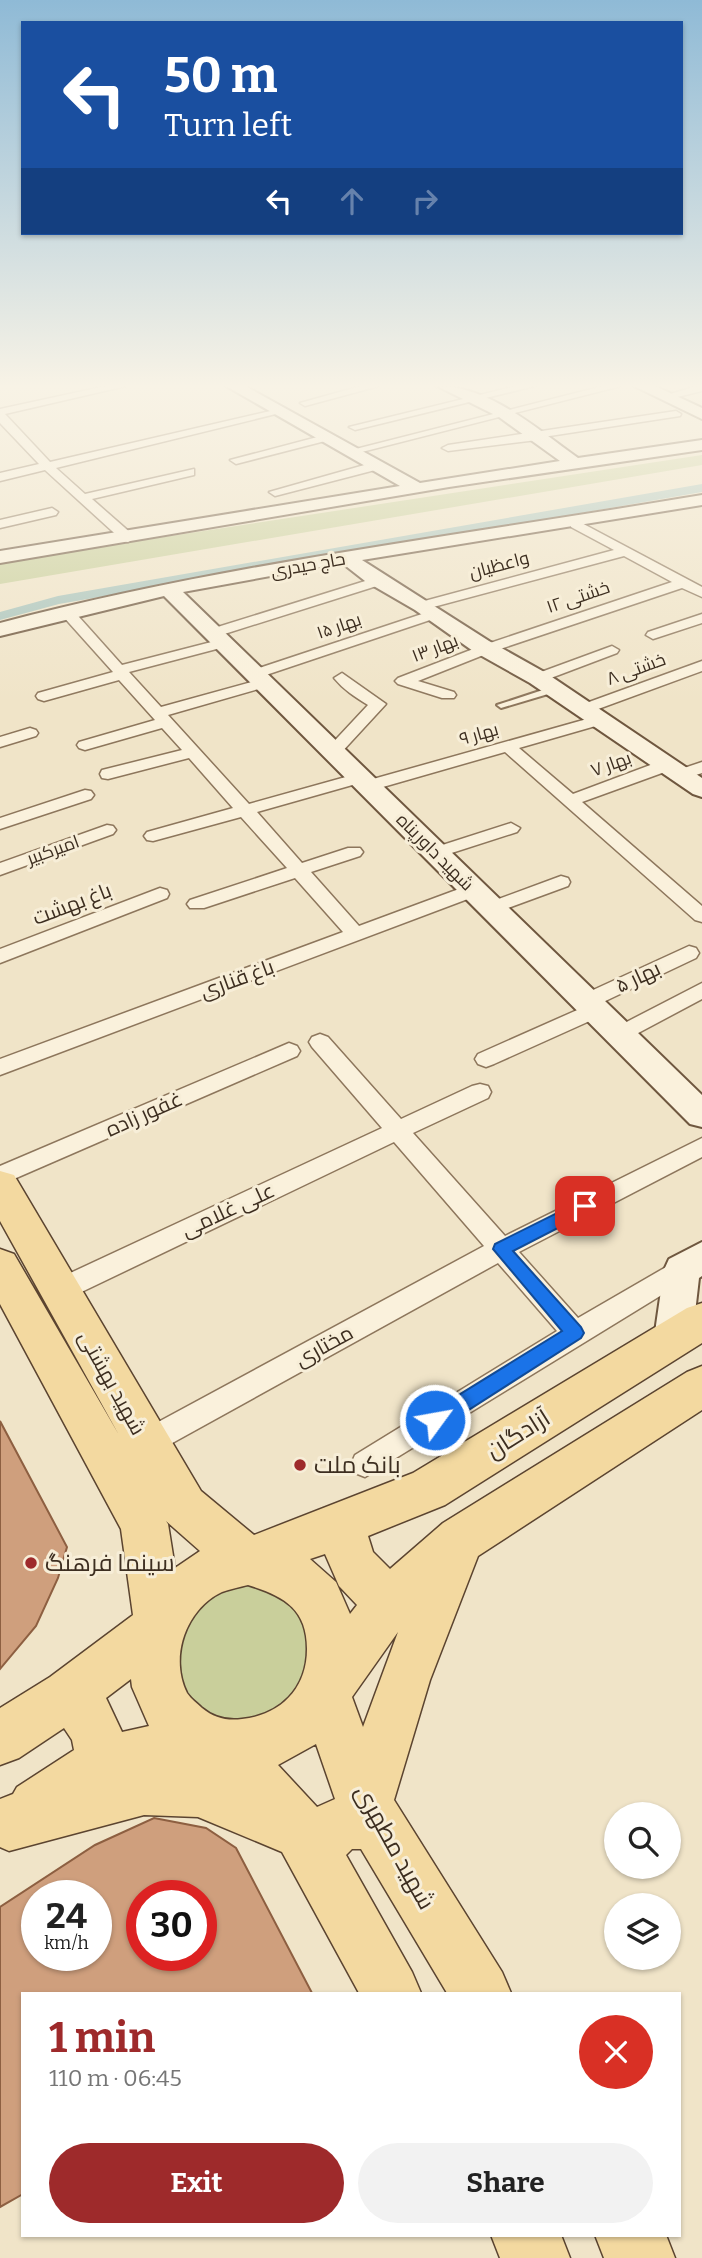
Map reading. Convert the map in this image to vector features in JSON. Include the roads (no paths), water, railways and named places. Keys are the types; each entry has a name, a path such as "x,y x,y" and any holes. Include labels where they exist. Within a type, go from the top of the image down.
{"main road":[{"name":"شهید بهشتی","path":"0,1186 146,1443 164,1516 159,1626"},
{"name":"شهید بهشتی","path":"0,1266 164,1516 248,1561"},
{"name":"آزادگان","path":"248,1561 429,1489 687,1330"},
{"path":"5,1826 103,1763 214,1743 250,1747 273,1741 293,1729 311,1712 391,1599 460,1540 702,1386"},
{"path":"342,1525 345,1547 355,1569 371,1587 391,1599"},
{"path":"308,1841 332,1826 371,1814 404,1680 460,1540"},
{"path":"324,1692 333,1665 333,1638 327,1613 314,1591 295,1575 272,1564 248,1561 221,1566 195,1579 174,1600 159,1626 154,1652 155,1679 164,1704 181,1726 214,1743 308,1841 390,1992"},
{"path":"0,1740 68,1695 159,1626"},
{"name":"شهید مطهری","path":"324,1692 371,1814 480,1992"},
{"path":"68,1695 87,1712 99,1735 103,1763"},
{"path":"5,1826 144,1788 198,1790 308,1841"},
{"path":"525,2237 537,2258"},
{"path":"629,2237 642,2258"}],"street":[{"path":"76,491 128,538"},
{"path":"83,498 110,491"},
{"path":"0,556 128,538 403,491"},
{"name":"حاج حیدری","path":"0,630 66,611 169,589 348,558 576,524 702,500"},
{"path":"0,524 52,512"},
{"path":"576,524 701,593"},
{"name":"واعظیان","path":"428,610 626,551"},
{"path":"348,558 378,581 683,769 702,789"},
{"path":"44,696 121,672 378,581"},
{"name":"خشتی ۱۲","path":"486,649 682,583"},
{"name":"شهید داورپناه","path":"169,589 702,1115"},
{"name":"بهار ۱۵","path":"162,717 428,610"},
{"path":"66,611 356,934"},
{"path":"653,635 702,618"},
{"name":"بهار ۱۳","path":"448,695 403,681 486,649"},
{"path":"547,683 612,650"},
{"name":"خشتی ۸","path":"592,714 702,666"},
{"path":"333,751 378,704 357,692 342,678"},
{"name":"بهار ۹","path":"153,836 245,810 507,746 592,714"},
{"path":"85,745 162,717"},
{"path":"0,742 30,733"},
{"path":"507,746 702,916"},
{"path":"108,774 193,752"},
{"name":"بهار ۷","path":"570,801 683,769"},
{"path":"0,824 85,795"},
{"path":"436,853 512,828"},
{"name":"امیرکبیر","path":"0,869 107,830"},
{"path":"197,904 354,852"},
{"name":"باغ قناری","path":"0,1067 356,934 483,899 561,882"},
{"name":"باغ بهشت","path":"0,956 160,894"},
{"name":"بهار ۵","path":"486,1059 689,953"},
{"path":"620,1034 702,990"},
{"path":"320,1042 575,1333"},
{"name":"غفور زاده","path":"0,1176 289,1051"},
{"name":"علی غلامی","path":"60,1290 480,1092"},
{"name":"مختاری","path":"146,1443 501,1249 702,1146"},
{"path":"365,1464 692,1263"},
{"path":"687,1330 692,1263"}],"lane":[{"path":"501,705 547,683"}],"waterway":[{"path":"0,616 58,600 683,491"}],"place":[{"name":"بانک ملت","path":"300,1465"},
{"name":"سینما فرهنگ","path":"31,1563"}]}
